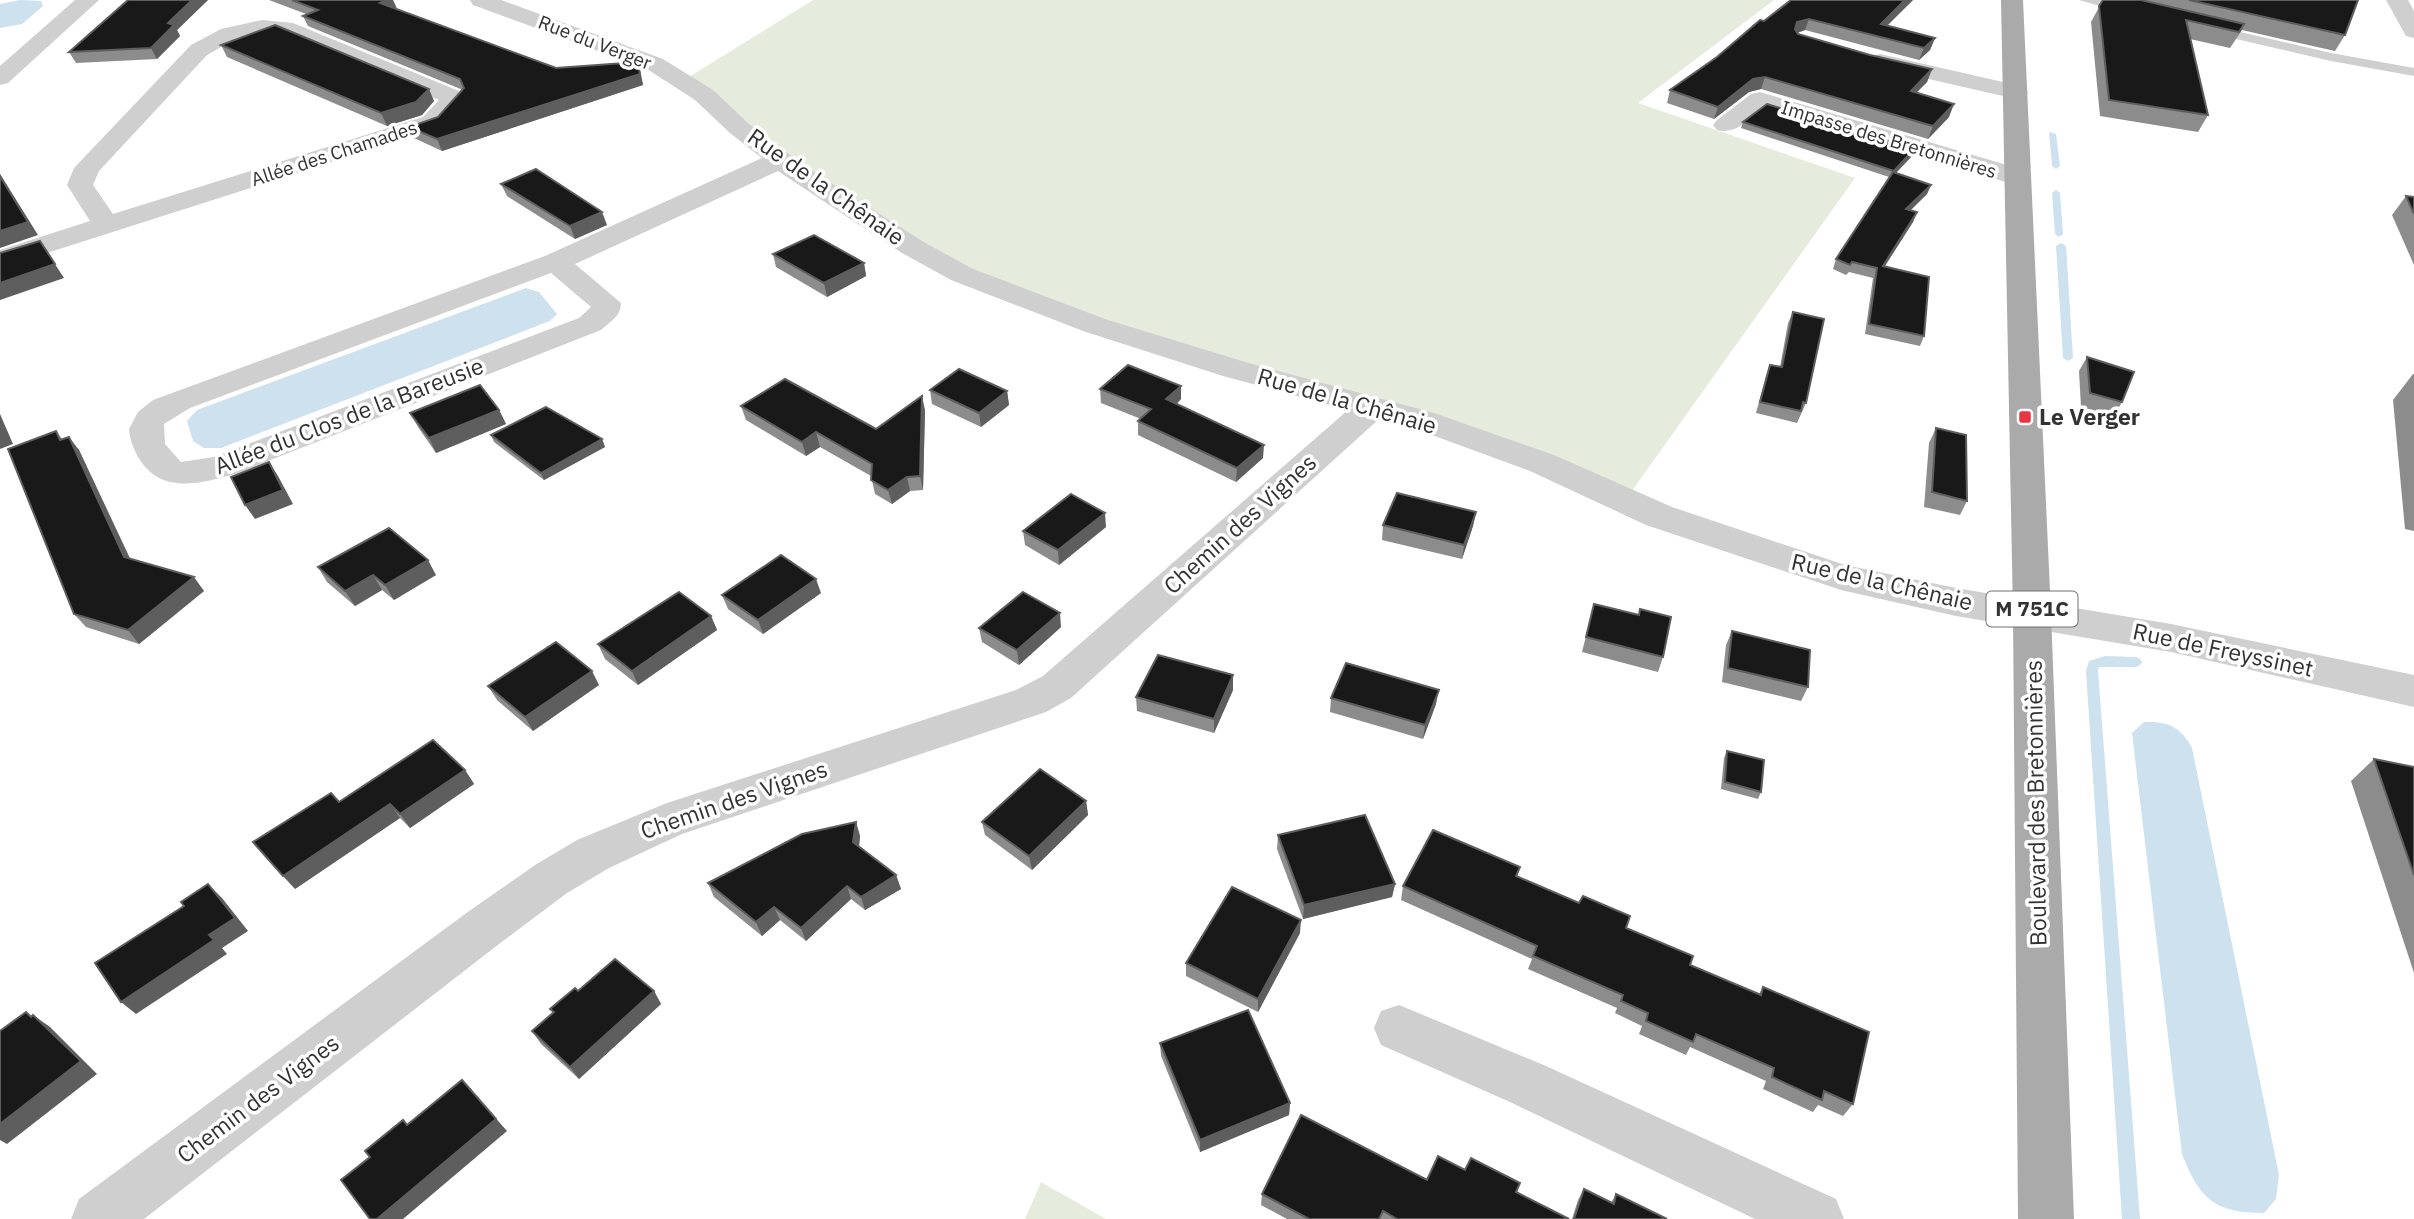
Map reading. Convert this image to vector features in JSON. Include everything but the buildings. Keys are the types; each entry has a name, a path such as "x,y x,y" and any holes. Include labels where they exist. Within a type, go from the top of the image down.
{"main road":[{"name":"Boulevard des Bretonnières","path":"2012,0 2032,613 2046,1219"}],"street":[{"path":"0,78 88,0"},
{"name":"Rue du Verger","path":"481,0 654,64 704,95"},
{"path":"2397,0 2414,30"},
{"name":"Allée des Chamades","path":"0,259 432,122 455,98 285,28 238,19 199,50 87,168 80,185 106,225"},
{"path":"1853,54 2016,92"},
{"name":"Impasse des Bretonnières","path":"1726,125 1770,92 2018,177"},
{"name":"Rue de la Chênaie","path":"704,95 780,160 881,228 961,274 1094,325 1166,349 1422,420 1542,463 1659,516 1750,549 1841,577 1956,603 2032,613"},
{"name":"Allée du Clos de la Bareusie","path":"555,262 606,303 606,310 590,324 223,466 201,471 173,472 164,468 151,450 145,429 147,422 163,408 178,401 555,262 780,160"},
{"name":"Chemin des Vignes","path":"99,1219 482,929 593,854 667,821 1031,701 1057,687 1373,405"},
{"name":"Rue de Freyssinet","path":"2032,613 2171,638 2414,691"},
{"path":"1399,1028 1541,1089 1816,1219"}],"lane":[{"path":"2085,0 2140,13"},
{"path":"2194,25 2331,57 2414,72"}],"shaded area":[{"path":"813,0 1774,0 1638,103 1855,178 1624,502 1542,463 1094,325 881,228 684,80"},
{"path":"1041,1182 1106,1219 1025,1219"}],"water":[{"path":"20,0 41,1 43,6 22,24 0,28 0,4"},
{"path":"526,288 539,292 557,314 550,321 221,448 204,448 193,441 187,421 197,410"},
{"path":"2144,722 2173,727 2192,748 2279,1175 2276,1199 2264,1213 2233,1210 2211,1201 2196,1183 2182,1154 2132,733"}],"waterway":[{"path":"2052,134 2056,166"},
{"path":"2056,193 2059,234"},
{"path":"2061,246 2068,358"},
{"path":"2131,1219 2092,671 2094,664 2105,661 2136,662"}],"place":[{"name":"Le Verger","path":"2025,417"}]}
